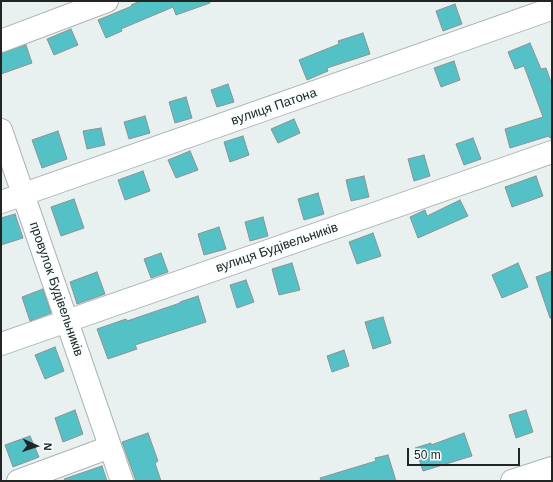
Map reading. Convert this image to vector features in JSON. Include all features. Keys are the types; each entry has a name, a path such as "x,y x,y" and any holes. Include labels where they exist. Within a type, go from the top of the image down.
{"street":[{"path":"1,41 107,1"},
{"name":"вулиця Патона","path":"1,202 548,11"},
{"name":"провулок Будівельників","path":"1,130 122,481"},
{"name":"вулиця Будівельників","path":"1,344 552,152"},
{"path":"18,481 110,448"},
{"path":"512,481 552,468"}],"building":[{"path":"140,1 210,1 210,3 176,15 173,7 121,29 122,31 106,38 98,20 132,6 131,5"},
{"path":"455,4 462,24 443,31 436,11"},
{"path":"71,29 78,45 54,55 47,39"},
{"path":"363,33 370,54 327,68 328,71 307,80 299,60 339,44 338,41"},
{"path":"530,43 541,69 546,68 552,85 552,138 549,136 510,148 505,129 543,117 524,66 515,69 508,52"},
{"path":"26,45 32,63 1,74 1,53"},
{"path":"454,61 460,80 441,87 434,68"},
{"path":"228,84 234,102 217,107 211,90"},
{"path":"186,97 192,118 175,123 169,102"},
{"path":"145,116 150,133 129,139 124,122"},
{"path":"294,119 300,133 278,143 271,129"},
{"path":"101,128 105,145 87,149 83,131"},
{"path":"58,131 67,159 42,168 32,140"},
{"path":"243,136 249,155 230,162 224,142"},
{"path":"473,138 481,159 464,165 456,144"},
{"path":"190,151 198,170 176,178 168,160"},
{"path":"424,155 430,176 414,181 408,159"},
{"path":"143,171 150,191 125,200 118,180"},
{"path":"364,176 369,197 351,201 346,180"},
{"path":"536,176 543,196 512,207 505,187"},
{"path":"318,193 324,214 304,220 298,199"},
{"path":"74,199 84,228 61,236 51,207"},
{"path":"460,200 468,216 418,238 410,217 425,210 427,216"},
{"path":"15,214 23,238 1,245 1,218"},
{"path":"263,217 268,236 250,241 245,222"},
{"path":"219,227 226,249 204,255 198,234"},
{"path":"373,233 381,256 357,264 349,242"},
{"path":"161,253 168,272 151,278 144,259"},
{"path":"292,263 300,290 279,295 272,269"},
{"path":"518,263 528,287 502,298 492,275"},
{"path":"552,271 552,318 550,318 536,277"},
{"path":"97,272 105,294 77,304 70,282"},
{"path":"246,280 254,302 237,308 230,285"},
{"path":"43,289 51,313 30,321 22,297"},
{"path":"198,296 206,322 135,345 137,349 108,359 97,329 126,319 127,321"},
{"path":"383,317 391,343 373,349 365,322"},
{"path":"55,347 64,371 45,379 35,355"},
{"path":"344,350 349,366 332,372 327,356"},
{"path":"75,410 83,434 63,442 55,418"},
{"path":"526,410 533,432 516,438 509,415"},
{"path":"148,433 158,461 155,463 161,481 136,481 122,442"},
{"path":"464,433 472,456 423,471 415,448 431,443 431,445"},
{"path":"30,436 39,457 13,467 5,445"},
{"path":"388,455 396,481 321,481 320,478 376,461 375,458"},
{"path":"102,466 107,481 65,481 64,479"}]}
